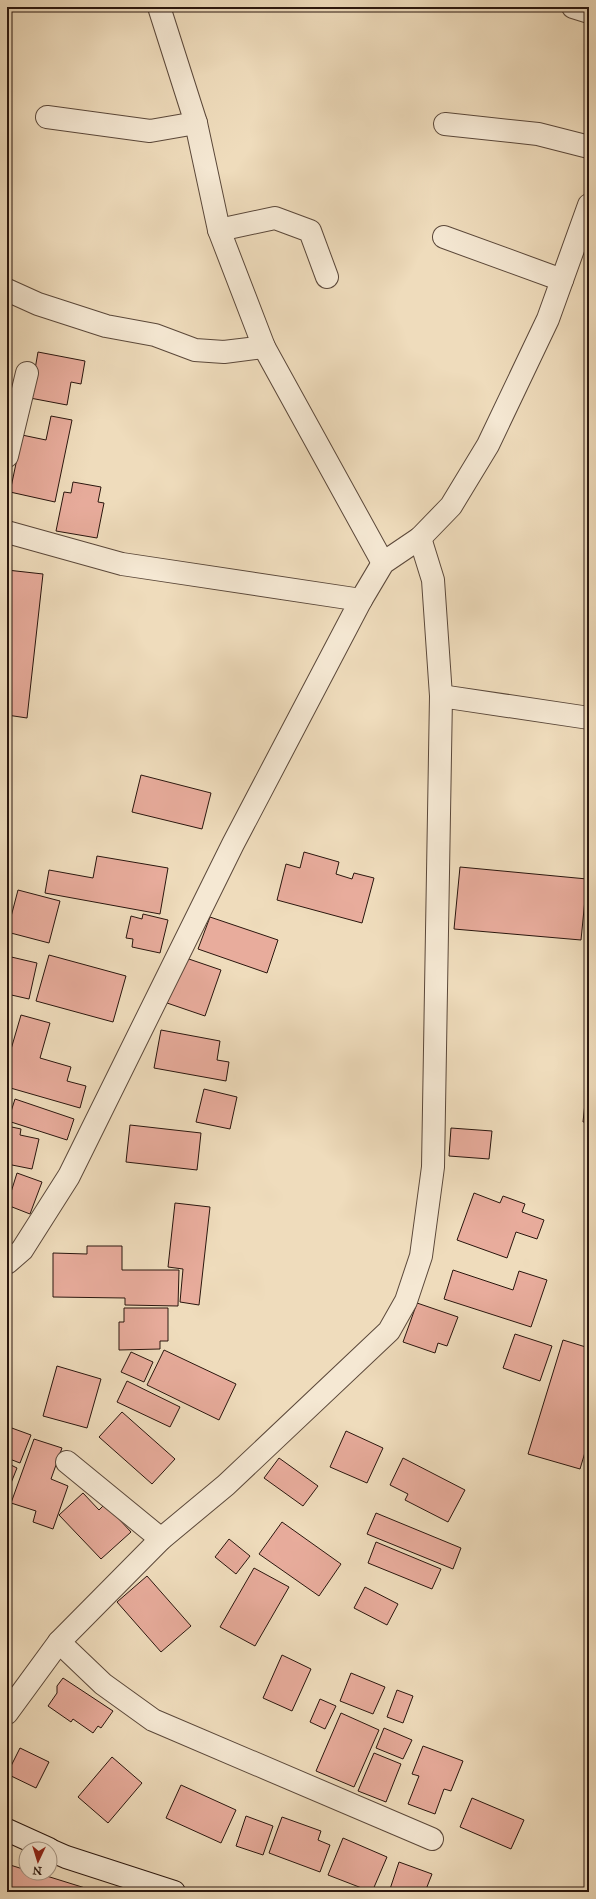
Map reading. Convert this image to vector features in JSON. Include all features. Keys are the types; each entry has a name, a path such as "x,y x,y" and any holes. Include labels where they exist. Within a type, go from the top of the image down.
{"street":[{"path":"159,7 196,123 219,230 264,347 382,563"},
{"path":"574,7 589,12"},
{"path":"47,117 150,131 196,123"},
{"path":"445,124 538,134 589,147"},
{"path":"7,1263 22,1250 69,1176 232,844 382,563 420,538 451,506 488,444 548,319 589,205"},
{"path":"219,230 275,218 310,230 327,277"},
{"path":"444,237 562,280"},
{"path":"7,290 38,304 106,326 155,335 195,350 224,352 264,347"},
{"path":"7,456 27,373"},
{"path":"7,532 122,564 361,600"},
{"path":"7,1713 59,1642 161,1539 226,1485 389,1331 406,1300 421,1256 433,1167 441,696 433,580 420,538"},
{"path":"441,696 589,718"},
{"path":"67,1462 161,1539"},
{"path":"59,1642 103,1684 152,1720 432,1839"},
{"path":"7,1830 31,1841"},
{"path":"58,1853 174,1892"}],"building":[{"path":"38,352 85,361 81,384 71,382 67,405 30,398"},
{"path":"51,416 72,420 55,502 10,492 22,435 46,440"},
{"path":"73,482 101,487 98,502 104,503 97,538 56,531 64,492 71,493"},
{"path":"7,570 43,574 27,718 7,715"},
{"path":"141,775 211,793 202,829 132,812"},
{"path":"304,852 339,862 336,874 352,879 354,873 374,878 362,923 277,900 286,864 300,868"},
{"path":"97,856 168,868 160,914 45,893 49,870 93,878"},
{"path":"460,867 587,879 581,940 454,929"},
{"path":"18,890 60,901 49,943 7,932"},
{"path":"143,914 168,920 160,953 132,947 133,939 126,938 131,916 142,919"},
{"path":"210,917 278,940 267,973 198,949"},
{"path":"49,955 126,976 113,1022 36,1001"},
{"path":"7,956 37,963 29,999 7,994"},
{"path":"183,957 221,970 205,1016 167,1003"},
{"path":"21,1015 50,1023 40,1058 71,1067 67,1081 86,1086 80,1108 7,1087 7,1063"},
{"path":"161,1030 220,1041 217,1060 229,1062 226,1081 154,1068"},
{"path":"589,1065 589,1122 583,1122"},
{"path":"204,1089 237,1097 230,1129 196,1122"},
{"path":"15,1099 74,1119 67,1140 8,1121"},
{"path":"130,1125 201,1133 197,1170 126,1162"},
{"path":"7,1126 21,1129 20,1135 39,1139 32,1169 7,1164"},
{"path":"451,1128 492,1131 489,1159 449,1156"},
{"path":"17,1173 42,1182 30,1214 7,1205"},
{"path":"474,1193 500,1203 503,1196 525,1204 522,1212 544,1220 537,1239 516,1232 507,1258 457,1240"},
{"path":"175,1203 210,1207 199,1305 180,1302 183,1269 168,1267"},
{"path":"87,1246 122,1246 122,1270 179,1270 178,1306 125,1305 125,1298 53,1297 53,1253 87,1254"},
{"path":"453,1270 513,1290 519,1271 547,1280 531,1327 444,1299"},
{"path":"417,1303 458,1317 447,1346 438,1343 435,1353 403,1342"},
{"path":"124,1308 168,1308 168,1341 160,1341 160,1349 119,1350 119,1322 124,1322"},
{"path":"515,1334 552,1346 540,1381 503,1368"},
{"path":"563,1340 589,1348 589,1439 580,1469 528,1454"},
{"path":"164,1350 236,1384 219,1420 147,1385"},
{"path":"131,1352 153,1362 144,1382 121,1372"},
{"path":"57,1366 101,1379 87,1428 43,1416"},
{"path":"127,1381 180,1407 170,1427 117,1402"},
{"path":"122,1412 175,1459 152,1484 99,1437"},
{"path":"9,1427 31,1435 20,1463 7,1458 7,1432"},
{"path":"346,1431 383,1448 367,1483 330,1467"},
{"path":"34,1439 62,1448 51,1479 68,1486 53,1529 33,1522 36,1511 11,1503"},
{"path":"279,1458 318,1486 303,1506 264,1478"},
{"path":"403,1458 465,1490 448,1522 405,1500 408,1494 390,1485"},
{"path":"7,1463 17,1468 7,1493"},
{"path":"83,1493 99,1510 105,1504 131,1532 101,1559 59,1515"},
{"path":"376,1513 461,1548 453,1569 367,1534"},
{"path":"282,1522 341,1564 319,1596 259,1554"},
{"path":"229,1539 250,1556 236,1574 215,1557"},
{"path":"376,1542 441,1569 432,1589 368,1563"},
{"path":"254,1568 289,1587 255,1646 220,1627"},
{"path":"147,1576 191,1626 161,1652 117,1602"},
{"path":"365,1587 398,1604 387,1625 354,1608"},
{"path":"282,1655 311,1669 292,1711 263,1698"},
{"path":"351,1673 385,1687 373,1714 340,1701"},
{"path":"63,1678 113,1711 101,1728 98,1726 93,1733 73,1719 71,1722 48,1706 57,1693 57,1686"},
{"path":"397,1690 413,1696 403,1723 387,1717"},
{"path":"320,1699 336,1706 325,1729 310,1722"},
{"path":"341,1713 379,1730 354,1787 316,1771"},
{"path":"384,1728 412,1740 403,1759 376,1748"},
{"path":"423,1746 463,1761 451,1791 444,1789 435,1814 408,1804 419,1776 412,1774"},
{"path":"20,1748 49,1762 36,1788 7,1774"},
{"path":"374,1753 401,1764 386,1802 358,1791"},
{"path":"112,1757 142,1783 108,1823 78,1797"},
{"path":"181,1785 236,1810 221,1843 166,1818"},
{"path":"472,1798 524,1820 511,1849 460,1827"},
{"path":"246,1816 273,1826 263,1855 236,1846"},
{"path":"282,1817 321,1831 318,1840 330,1845 320,1872 269,1853"},
{"path":"343,1838 387,1857 372,1892 328,1875"},
{"path":"399,1862 432,1874 425,1892 389,1892"},
{"path":"7,1864 18,1867 18,1881 58,1881 58,1880 98,1892 7,1892"}]}
